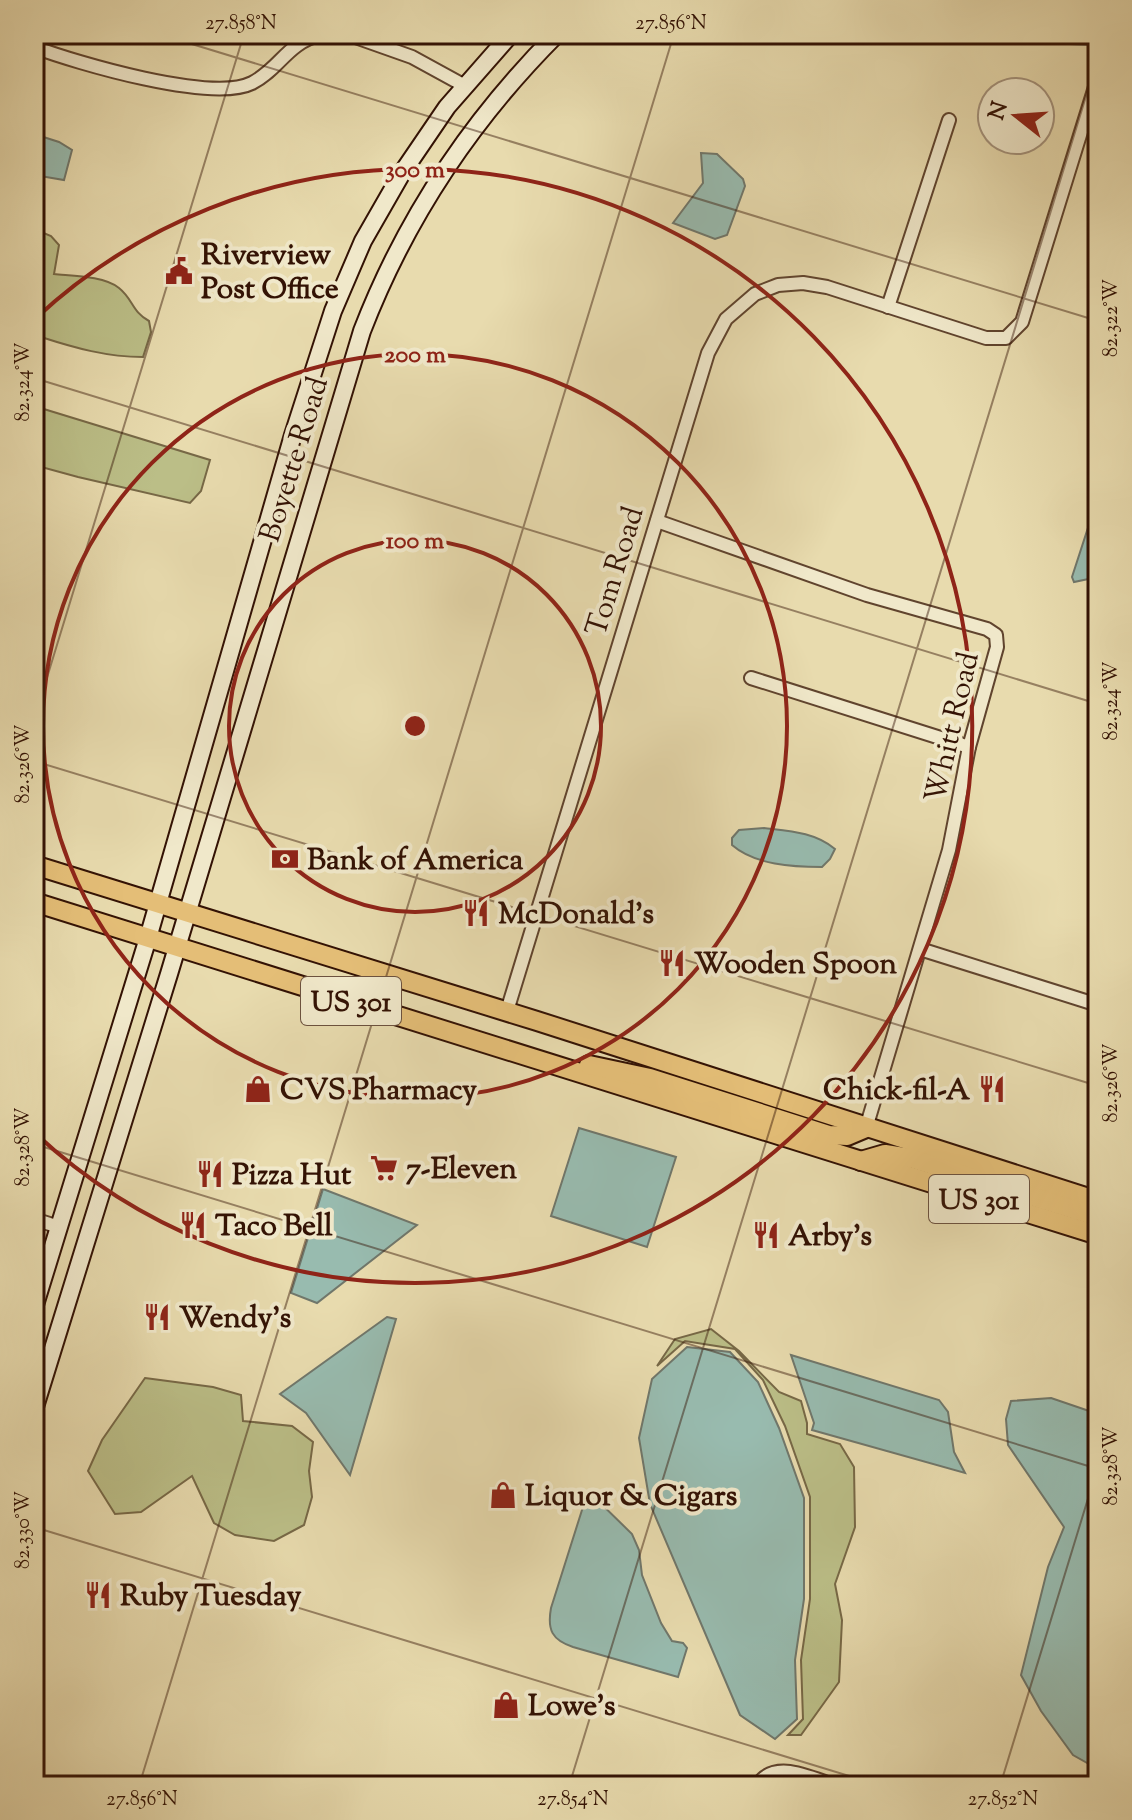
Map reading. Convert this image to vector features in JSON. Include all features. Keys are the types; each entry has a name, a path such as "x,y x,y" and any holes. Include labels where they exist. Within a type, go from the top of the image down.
{"main road":[{"name":"Boyette Road","path":"34,1308 148,938 261,543 333,311 363,241 423,141 465,86 511,34"},
{"name":"Boyette Road","path":"34,1410 177,947 326,445 374,298 413,220 450,161 508,84 557,34"},
{"name":"US 301","path":"34,865 507,1011 1098,1201"},
{"name":"US 301","path":"34,902 1098,1235"},
{"path":"556,1065 591,1065 650,1078 829,1135 847,1136 866,1128"},
{"path":"861,1161 885,1154 910,1158 1098,1217"}],"street":[{"path":"34,47 114,72 215,89 233,89 265,75 305,38 322,34"},
{"path":"347,34 412,57 465,86"},
{"name":"Tom Road","path":"507,1011 711,346 721,325 738,306 771,287 796,282 827,287 986,338 1006,338 1022,322 1098,77"},
{"path":"888,307 949,120"},
{"name":"Whitt Road","path":"657,521 867,595 992,631 996,635 997,647 969,747 949,850 866,1128"},
{"path":"751,678 969,747"},
{"path":"920,949 1098,1005"},
{"path":"34,1219 59,1227"},
{"path":"757,1786 772,1771 786,1771 836,1786"}],"green space":[{"path":"34,229 51,236 59,245 54,274 88,277 113,284 149,321 151,332 143,357 91,351 41,337 34,359"},
{"path":"34,406 210,460 201,491 190,503 34,465"},
{"path":"711,1329 739,1351 779,1392 801,1401 807,1434 840,1444 854,1467 855,1527 835,1584 842,1620 839,1682 801,1735 788,1735 803,1719 801,1660 810,1599 810,1497 785,1426 763,1380 735,1349 685,1341 657,1366 675,1339"},
{"path":"145,1378 213,1387 241,1395 243,1421 292,1426 313,1442 309,1471 312,1497 304,1525 274,1541 235,1535 214,1523 192,1476 141,1512 115,1514 88,1471 102,1440"}],"water":[{"path":"1035,34 1098,34 1098,40 1093,45 1070,44"},
{"path":"34,134 72,150 64,180 34,175"},
{"path":"701,153 717,154 743,179 745,186 727,235 715,239 673,223 703,183"},
{"path":"1098,497 1098,577 1074,582 1072,577"},
{"path":"764,828 810,836 835,849 822,867 811,867 763,861 732,845 732,838 739,830"},
{"path":"579,1128 676,1157 647,1247 551,1216"},
{"path":"323,1189 417,1225 317,1303 291,1293"},
{"path":"387,1317 396,1319 350,1475 306,1413 280,1394"},
{"path":"687,1347 730,1352 758,1382 779,1428 804,1498 804,1599 795,1660 797,1719 775,1739 740,1715 650,1504 639,1438 652,1379"},
{"path":"791,1355 939,1400 948,1412 954,1452 965,1473 812,1430 814,1423"},
{"path":"1051,1398 1098,1414 1098,1769 1073,1755 1041,1711 1021,1675 1048,1567 1064,1527 1008,1445 1006,1419 1011,1401"},
{"path":"588,1491 632,1534 639,1550 642,1575 661,1623 672,1641 683,1643 687,1648 678,1677 573,1647 560,1641 553,1633 551,1608"}],"place":[{"name":"Riverview Post Office","path":"179,271"},
{"name":"Bank of America","path":"285,859"},
{"name":"McDonald's","path":"476,913"},
{"name":"Wooden Spoon","path":"672,963"},
{"name":"CVS Pharmacy","path":"258,1089"},
{"name":"Chick-fil-A","path":"992,1089"},
{"name":"7-Eleven","path":"384,1168"},
{"name":"Pizza Hut","path":"210,1174"},
{"name":"Taco Bell","path":"193,1225"},
{"name":"Arby's","path":"766,1235"},
{"name":"Wendy's","path":"157,1317"},
{"name":"Liquor & Cigars","path":"503,1495"},
{"name":"Ruby Tuesday","path":"98,1595"},
{"name":"Lowe's","path":"506,1705"}]}
